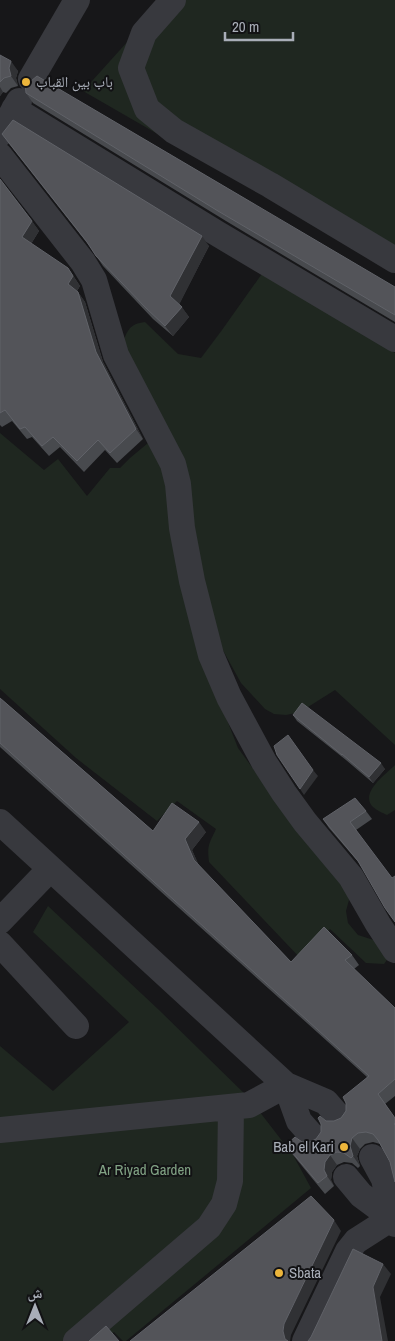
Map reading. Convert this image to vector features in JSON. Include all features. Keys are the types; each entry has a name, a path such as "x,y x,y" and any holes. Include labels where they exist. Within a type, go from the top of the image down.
{"street":[{"path":"0,134 77,0"},
{"path":"173,0 144,33 131,68 147,108 174,131 270,185 395,260"},
{"path":"21,96 218,234 395,339"},
{"path":"0,156 83,262 94,280 116,355 173,464 178,484 182,528 192,581 211,655 229,697 264,762 284,793 305,822 351,877 395,950"},
{"path":"0,822 286,1085 326,1102 339,1117"},
{"path":"0,921 50,869"},
{"path":"0,944 76,1026"},
{"path":"0,1130 250,1105 286,1085"},
{"path":"286,1085 300,1121 314,1138"},
{"path":"76,1341 209,1227 224,1204 230,1181 231,1107"},
{"path":"372,1158 384,1179 394,1221"},
{"path":"346,1177 361,1195 394,1221"},
{"path":"305,1341 348,1251 356,1241 394,1221"}],"green space":[{"path":"165,0 395,0 395,271 83,91"},
{"path":"266,268 395,353 395,745 335,690 300,712 286,715 274,714 265,709 241,683 219,643 198,646 238,748 265,785 348,881 349,900 346,911 348,923 358,935 386,944 389,957 384,964 366,963 330,929 302,960 209,862 209,845 216,829 177,801 157,821 76,758 0,689 0,433 44,470 58,459 87,496 110,468 120,468 166,428 122,344 130,328 145,322 178,354 201,358"},
{"path":"395,765 395,810 387,815 373,807 369,796 375,784"},
{"name":"Ar Riyad Garden","path":"48,906 249,1098 293,1155 311,1188 126,1341 123,1341 114,1332 102,1341 0,1341 0,1046 53,1091 129,1022 33,932"}],"building":[{"path":"0,55 11,61 9,68 11,76 4,78 0,82"},
{"path":"37,76 395,287 395,315 218,211 26,93 25,83"},
{"path":"13,120 202,236 170,296 182,307 165,326 96,256 2,134"},
{"path":"0,179 32,221 22,237 68,268 73,276 68,284 78,292 96,352 136,429 110,453 98,440 77,461 53,437 42,446 25,427 20,429 5,410 0,413"},
{"path":"0,698 153,831 172,803 199,822 185,839 194,860 291,962 324,927 352,955 345,960 395,1008 395,1079 378,1094 395,1118 395,1182 390,1162 373,1134 366,1132 358,1133 352,1138 350,1146 353,1156 351,1158 344,1153 337,1152 330,1155 325,1162 324,1170 327,1176 318,1183 286,1145 295,1137 302,1142 310,1142 316,1139 321,1132 321,1124 318,1118 320,1116 326,1121 334,1121 341,1118 346,1111 346,1103 343,1097 369,1076 0,743"},
{"path":"302,703 381,763 369,777 293,715"},
{"path":"288,735 313,770 300,789 277,755 274,746"},
{"path":"355,798 366,811 350,822 392,878 395,876 395,922 358,861 323,819"},
{"name":"Sbata","path":"311,1196 334,1220 284,1324 283,1331 285,1339 288,1341 130,1341"},
{"name":"Sbata","path":"353,1249 383,1264 373,1287 382,1341 308,1341 311,1337"},
{"path":"106,1326 119,1341 89,1341"}],"place":[{"name":"باب بين القباب","path":"26,82"},
{"name":"Bab el Kari","path":"344,1147"},
{"name":"Sbata","path":"279,1273"}]}
